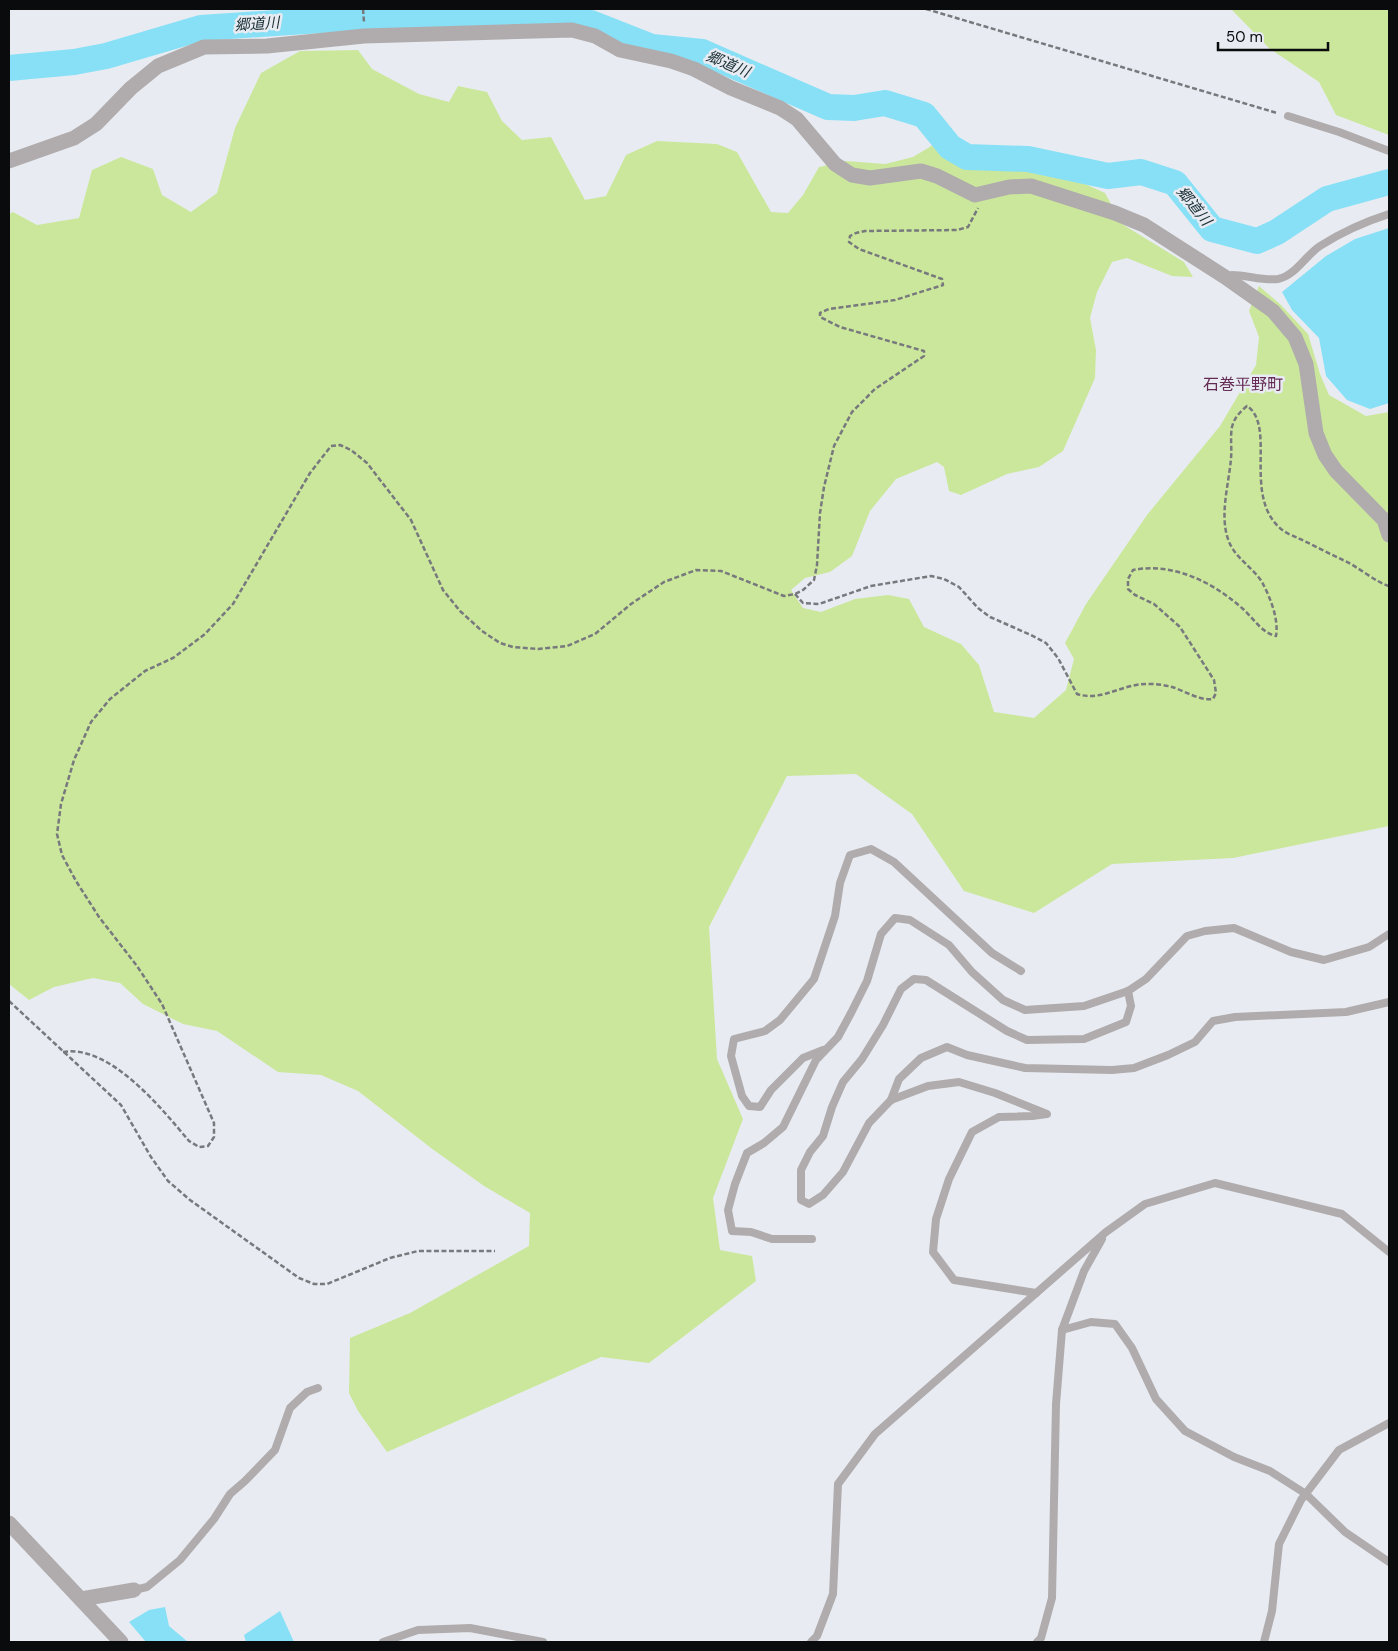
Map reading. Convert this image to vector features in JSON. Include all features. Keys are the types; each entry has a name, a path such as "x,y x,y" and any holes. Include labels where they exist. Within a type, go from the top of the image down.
{"street":[{"path":"9,161 74,138 96,124 131,88 158,66 204,47 267,46 364,36 572,30 594,36 620,50 671,61 694,69 731,88 780,108 797,119 835,164 852,175 870,178 921,171 937,176 975,195 1009,187 1031,186 1106,210 1144,225 1225,277 1273,311 1295,337 1306,364 1316,433 1325,455 1336,471 1384,520 1389,535"},
{"path":"9,1523 121,1642"},
{"path":"81,1599 134,1590"}],"lane":[{"path":"1288,116 1339,132 1389,151"},
{"path":"1225,277 1232,275 1267,280 1279,279 1290,273 1317,248 1337,235 1362,223 1389,214"},
{"path":"828,1048 803,1058 771,1090 760,1106 749,1106 742,1096 731,1056 734,1039 753,1035 780,1020 814,979 835,916 840,883 850,854 871,848 894,862 992,954 1021,971"},
{"path":"812,1238 772,1239 751,1232 732,1231 728,1210 735,1184 747,1153 764,1143 783,1127 816,1060 838,1037 868,981 881,934 895,918 910,920 949,945 972,972 1004,1000 1026,1010 1084,1006 1128,991 1146,979 1187,936 1205,931 1234,928 1291,952 1324,960 1369,947 1389,934"},
{"path":"1128,991 1131,1006 1126,1022 1084,1039 1028,1040 1007,1031 926,980 914,980 901,989 883,1025 862,1059 842,1082 823,1136 810,1152 802,1170 801,1200 809,1204 823,1195 843,1172 870,1123 891,1100 899,1079 922,1058 948,1047 967,1056 1024,1068 1112,1070 1134,1068 1195,1042 1213,1021 1235,1017 1346,1012 1389,1002"},
{"path":"891,1100 928,1086 959,1082 995,1093 1047,1114 999,1117 972,1132 948,1179 936,1219 933,1252 954,1280 1036,1293"},
{"path":"811,1642 817,1636 833,1594 838,1484 875,1434 1106,1232 1145,1204 1215,1184 1342,1214 1389,1252"},
{"path":"1037,1642 1041,1638 1052,1598 1056,1404 1062,1330 1084,1271 1106,1232"},
{"path":"1062,1330 1091,1322 1115,1324 1132,1348 1156,1399 1185,1431 1234,1457 1270,1471 1306,1494 1345,1532 1389,1562"},
{"path":"134,1590 147,1587 180,1560 214,1519 230,1494 246,1481 275,1450 290,1408 307,1392 318,1388"},
{"path":"1264,1642 1272,1611 1279,1544 1300,1500 1339,1450 1389,1424"},
{"path":"383,1642 418,1630 470,1628 543,1642"}],"path":[{"path":"926,9 1288,116"},
{"path":"63,1052 85,1052 110,1065 141,1088 189,1141 199,1147 208,1146 214,1137 214,1123 162,1004 137,966 99,917 76,881 62,854 57,834 61,804 74,760 91,722 110,699 145,671 173,658 205,634 233,604 310,473 331,446 340,445 351,450 367,463 411,520 442,590 460,611 482,631 500,643 513,647 538,650 567,646 595,634 631,604 664,582 696,570 721,571 784,596 795,594 803,590 814,580 824,486 834,446 852,412 875,389 924,356 924,351 840,327 820,317 820,312 829,309 894,300 942,285 942,279 859,249 849,242 850,236 865,230 957,230 968,226 978,207 975,195"},
{"path":"795,594 803,603 820,604 871,586 931,576 944,579 959,587 978,608 990,617 1031,635 1046,644 1058,658 1077,694 1086,697 1102,696 1130,686 1148,684 1170,686 1206,700 1213,698 1216,693 1214,680 1180,627 1154,604 1135,595 1128,588 1128,579 1133,570 1143,568 1164,568 1198,578 1220,590 1244,610 1267,634 1276,636 1276,617 1261,581 1241,561 1230,545 1226,532 1224,513 1232,456 1232,427 1238,413 1247,406 1251,409 1258,424 1261,445 1260,485 1264,504 1272,519 1282,530 1356,566 1389,586"},
{"path":"9,1001 121,1105 151,1157 168,1181 190,1200 299,1278 314,1284 327,1284 390,1258 418,1251 495,1250"}],"green space":[{"path":"1231,9 1389,9 1389,135 1336,115 1319,82 1269,48"},
{"path":"358,50 372,69 419,94 449,102 458,86 487,92 502,121 522,140 551,137 585,200 606,196 626,155 657,141 717,144 737,152 771,212 788,213 803,195 819,167 846,161 885,164 913,157 933,145 977,164 1029,166 1065,175 1105,193 1122,224 1184,262 1193,277 1172,276 1127,258 1112,262 1097,292 1090,318 1096,350 1095,378 1063,451 1039,467 1007,474 961,495 949,491 944,467 937,462 896,479 870,511 852,556 830,572 805,578 791,590 803,608 821,612 855,599 888,595 909,599 924,627 961,644 979,665 994,712 1034,718 1066,690 1074,659 1065,643 1086,604 1147,515 1220,426 1256,365 1259,337 1249,311 1259,286 1281,305 1308,334 1320,374 1329,395 1366,416 1389,412 1389,826 1233,858 1112,864 1034,913 964,891 912,814 856,774 787,776 709,927 717,1059 743,1119 713,1198 720,1250 752,1256 756,1281 649,1363 601,1357 387,1452 358,1411 349,1393 350,1338 410,1313 529,1246 530,1213 484,1186 431,1148 358,1091 321,1075 278,1072 217,1031 183,1024 143,1004 120,983 93,978 54,987 29,1000 9,984 9,214 13,212 37,225 79,218 92,170 121,157 153,169 162,195 191,212 217,193 235,128 261,73 300,51"}],"water":[{"path":"1389,228 1389,403 1370,409 1347,400 1326,376 1319,338 1292,310 1282,292 1326,256 1355,239"},
{"path":"165,1607 169,1626 188,1642 146,1642 129,1622 149,1610"},
{"path":"280,1611 294,1642 246,1642 244,1635"}],"waterway":[{"name":"郷道川","path":"9,68 74,62 106,56 201,28 351,18 555,17 591,23 652,47 702,52 828,107 854,108 885,103 924,115 950,147 967,157 1028,159 1108,176 1141,172 1175,183 1212,229 1257,241 1277,232 1327,199 1389,182"}],"district":[{"name":"石巻平野町","path":"1243,384"}]}
